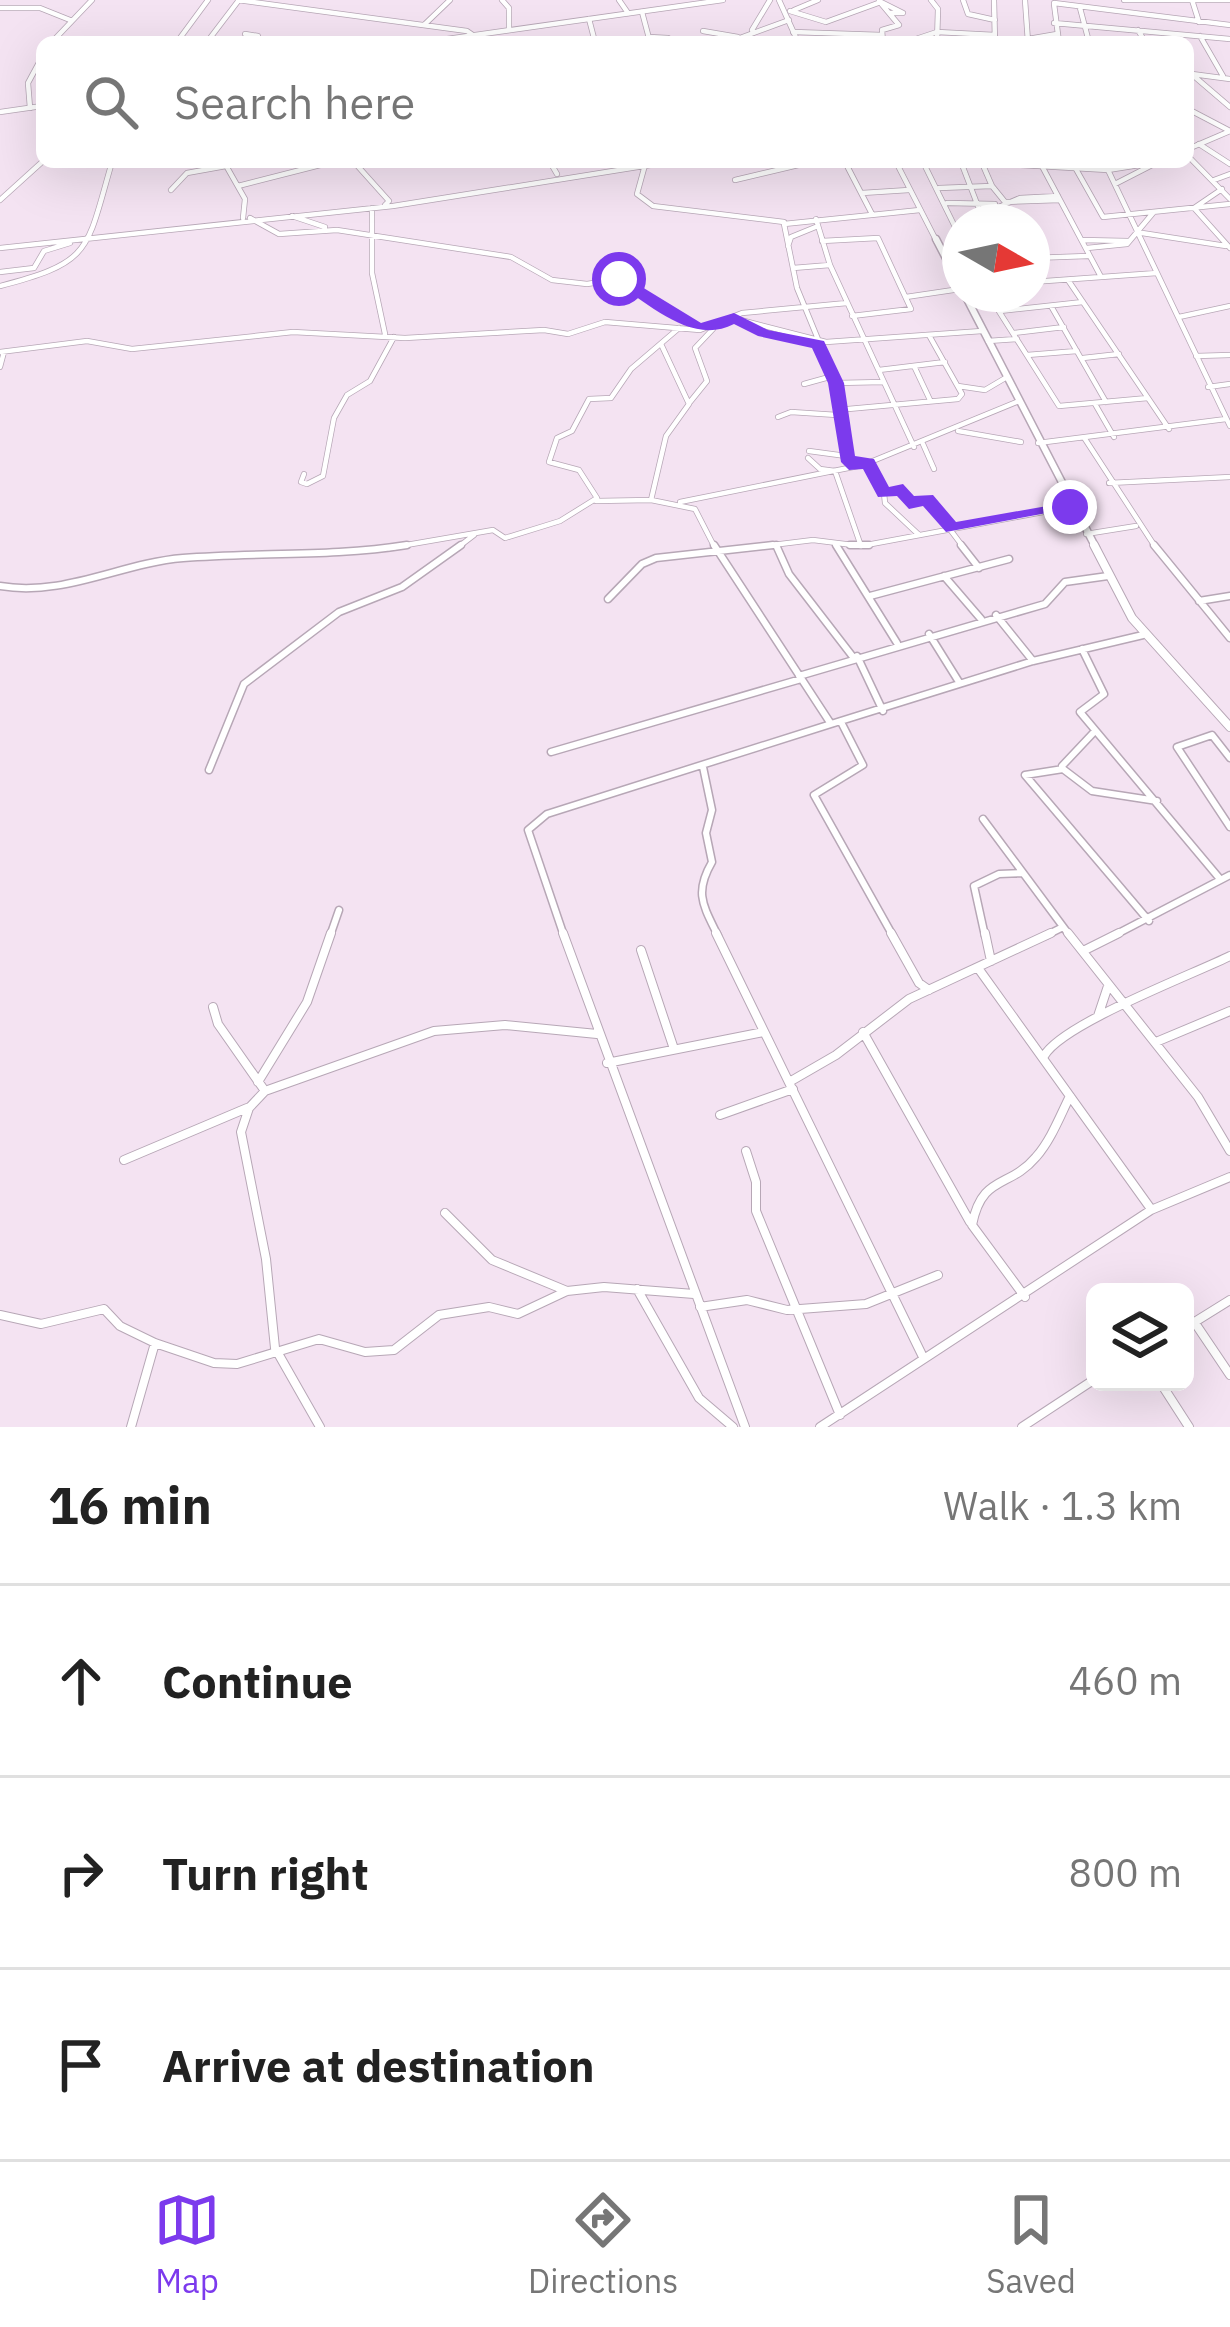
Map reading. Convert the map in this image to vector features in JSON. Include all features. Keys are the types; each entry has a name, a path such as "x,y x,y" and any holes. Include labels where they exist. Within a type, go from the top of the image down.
{"street":[{"path":"57,36 92,0"},
{"path":"182,36 208,0"},
{"path":"212,36 239,0 478,34"},
{"path":"428,25 450,0"},
{"path":"502,0 509,8 509,30"},
{"path":"620,0 628,14"},
{"path":"661,0 666,8"},
{"path":"467,36 723,0"},
{"path":"750,33 770,8 770,0"},
{"path":"779,0 796,36"},
{"path":"787,11 818,0"},
{"path":"931,0 938,10 937,36"},
{"path":"963,0 973,17"},
{"path":"994,0 995,36"},
{"path":"1025,0 1028,36"},
{"path":"1090,0 1092,10"},
{"path":"1124,0 1230,0"},
{"path":"1149,0 1152,16"},
{"path":"1193,0 1199,22"},
{"path":"787,11 826,22 880,1 903,13 890,14"},
{"path":"880,1 898,27 883,29 882,36"},
{"path":"1047,36 1057,34 1054,1 1092,10 1230,25"},
{"path":"0,8 40,8 70,20"},
{"path":"1080,8 1087,36"},
{"path":"642,11 649,36"},
{"path":"968,33 964,22 973,17 995,20"},
{"path":"590,19 595,36"},
{"path":"745,36 789,20"},
{"path":"1054,23 1230,39"},
{"path":"1138,30 1142,36"},
{"path":"703,31 731,36"},
{"path":"925,36 937,32 982,36"},
{"path":"245,34 257,36"},
{"path":"1200,36 1227,77"},
{"path":"30,108 28,83 36,68"},
{"path":"1194,74 1227,77"},
{"path":"1194,76 1227,98 1230,107"},
{"path":"0,112 36,107"},
{"path":"1194,113 1228,134"},
{"path":"1194,148 1228,134"},
{"path":"1199,144 1230,164"},
{"path":"1103,217 1230,202 1194,158"},
{"path":"0,200 36,167"},
{"path":"0,286 58,271 85,238 110,168"},
{"path":"171,190 187,173 208,168"},
{"path":"227,168 245,200 246,219 260,230 288,236 328,229"},
{"path":"238,186 308,168"},
{"path":"359,168 388,201 382,208"},
{"path":"554,168 557,174"},
{"path":"0,248 382,208 620,168"},
{"path":"643,168 638,194 652,206 785,223 920,210"},
{"path":"735,180 767,170 802,168"},
{"path":"848,168 872,214"},
{"path":"899,168 942,255"},
{"path":"926,168 948,204"},
{"path":"966,168 977,204"},
{"path":"984,168 1005,202"},
{"path":"1042,168 1101,276"},
{"path":"1076,168 1112,241"},
{"path":"1038,442 1229,421 1208,386 1110,168"},
{"path":"1115,184 1146,168"},
{"path":"1214,180 1230,174"},
{"path":"938,188 992,186"},
{"path":"1194,209 1222,189"},
{"path":"862,194 909,190"},
{"path":"995,204 1059,198"},
{"path":"304,474 301,482 307,484 323,476 334,418 346,394 370,381 389,337 372,273 376,236 372,208"},
{"path":"1194,209 1230,247"},
{"path":"316,225 320,212"},
{"path":"1050,256 1109,251 1132,241 1153,213"},
{"path":"288,215 328,229 433,249 503,254 540,266 552,280 587,284 619,279 698,327 713,328"},
{"path":"785,223 787,250 803,306 834,380 846,456 855,466"},
{"path":"817,223 852,316 914,447"},
{"path":"787,250 791,237 817,223"},
{"path":"1141,233 1230,247"},
{"path":"0,272 34,268 44,251 85,238"},
{"path":"822,241 878,238 906,297 907,310 852,316"},
{"path":"1082,240 1132,241"},
{"path":"793,268 830,265"},
{"path":"1050,281 1156,273"},
{"path":"1068,280 1169,429"},
{"path":"906,297 942,292"},
{"path":"1083,302 1051,306 1106,402"},
{"path":"651,500 666,436 694,391 707,382 695,348 713,328 734,318 848,303"},
{"path":"1179,317 1230,306"},
{"path":"972,312 1070,507 1143,635 1230,728"},
{"path":"1001,312 1059,406 1148,398"},
{"path":"734,318 763,333 818,344 866,344 982,331"},
{"path":"0,367 2,352 87,341 132,349 195,338 233,341 293,332 389,337 544,330 568,334 605,322 713,328"},
{"path":"988,341 1064,327"},
{"path":"596,501 579,470 549,461 551,447 572,431 589,399 611,398 631,369 679,328"},
{"path":"778,417 791,412 837,412 958,398 962,394 930,337"},
{"path":"661,344 689,404"},
{"path":"1027,356 1079,351"},
{"path":"1084,358 1119,354"},
{"path":"1196,356 1230,355"},
{"path":"879,370 945,362"},
{"path":"914,366 930,400"},
{"path":"958,386 986,390 1007,377"},
{"path":"805,384 884,382"},
{"path":"1208,386 1230,384"},
{"path":"673,505 723,487 868,463 1019,401"},
{"path":"1095,404 1114,436"},
{"path":"955,431 1021,442"},
{"path":"1084,440 1138,525 1230,638"},
{"path":"923,444 934,469"},
{"path":"846,456 808,454 811,464 835,471 846,486 847,513 862,536 861,546"},
{"path":"868,463 885,503 920,536"},
{"path":"1109,483 1230,477"},
{"path":"884,493 903,489 909,503 927,499 979,568"},
{"path":"0,586 23,590 112,578 178,558 351,554 494,530 505,538 596,501 651,500 694,509 800,678 863,765 814,795 919,983 929,990"},
{"path":"608,599 642,564 776,544 861,546 1070,507"},
{"path":"1086,534 1138,525"},
{"path":"209,770 244,684 340,612 402,587 477,533"},
{"path":"776,544 789,574 855,656 883,711"},
{"path":"836,545 897,643"},
{"path":"870,596 1009,559"},
{"path":"944,576 981,619"},
{"path":"551,752 646,720 800,678 897,643 1053,600 1066,582 1108,576"},
{"path":"1198,601 1230,596"},
{"path":"996,615 1034,661"},
{"path":"929,634 960,683"},
{"path":"746,1427 607,1063 529,838 529,824 960,683 1143,635"},
{"path":"1082,649 1104,694 1079,708 1225,877 1149,921 1082,951"},
{"path":"1095,730 1062,766 1026,778 1149,921"},
{"path":"1230,758 1212,736 1177,746 1230,827"},
{"path":"1082,744 1110,749"},
{"path":"1062,766 1078,772 1092,790 1157,801"},
{"path":"703,767 712,810 706,833 712,862 699,885 700,898 792,1085 804,1126 922,1357"},
{"path":"983,819 1124,1008 1156,1042 1230,1151"},
{"path":"991,961 974,886 999,874 1022,873"},
{"path":"258,1082 307,1002 339,910"},
{"path":"720,1115 792,1085 929,990 1063,927"},
{"path":"641,950 673,1046"},
{"path":"1044,1056 1061,1034 1230,956"},
{"path":"978,968 1151,1210"},
{"path":"1098,1016 1108,986"},
{"path":"214,1007 218,1024 265,1091"},
{"path":"1156,1042 1230,1011"},
{"path":"124,1160 250,1106 265,1091 430,1028 483,1021 548,1030 568,1025 597,1034"},
{"path":"607,1063 673,1046 764,1032"},
{"path":"863,1032 972,1225 1025,1297"},
{"path":"972,1225 976,1199 990,1183 1030,1163 1071,1094"},
{"path":"250,1106 241,1132 266,1259 274,1348 320,1427"},
{"path":"217,1122 241,1132"},
{"path":"746,1151 756,1182 756,1211 840,1415"},
{"path":"820,1427 922,1357 1025,1297 1151,1210 1230,1178"},
{"path":"445,1213 475,1250 513,1272 556,1282 567,1291"},
{"path":"700,1307 746,1300 782,1310 797,1305 866,1304 938,1275"},
{"path":"0,1315 41,1324 104,1309 120,1326 155,1343 195,1358 237,1364 274,1348 319,1339 365,1352 394,1350 439,1315 489,1306 518,1314 567,1291 637,1289 694,1294"},
{"path":"637,1289 699,1398 733,1427"},
{"path":"1194,1322 1230,1300"},
{"path":"1194,1330 1230,1375"},
{"path":"131,1427 155,1343"},
{"path":"1022,1427 1086,1385"},
{"path":"1166,1391 1189,1427"}],"route":[{"path":"619,279 698,327 713,328 734,318 763,333 818,344 836,383 837,416 847,458 855,466 868,463 884,493 903,489 909,503 927,499 952,528 1070,507"}]}
